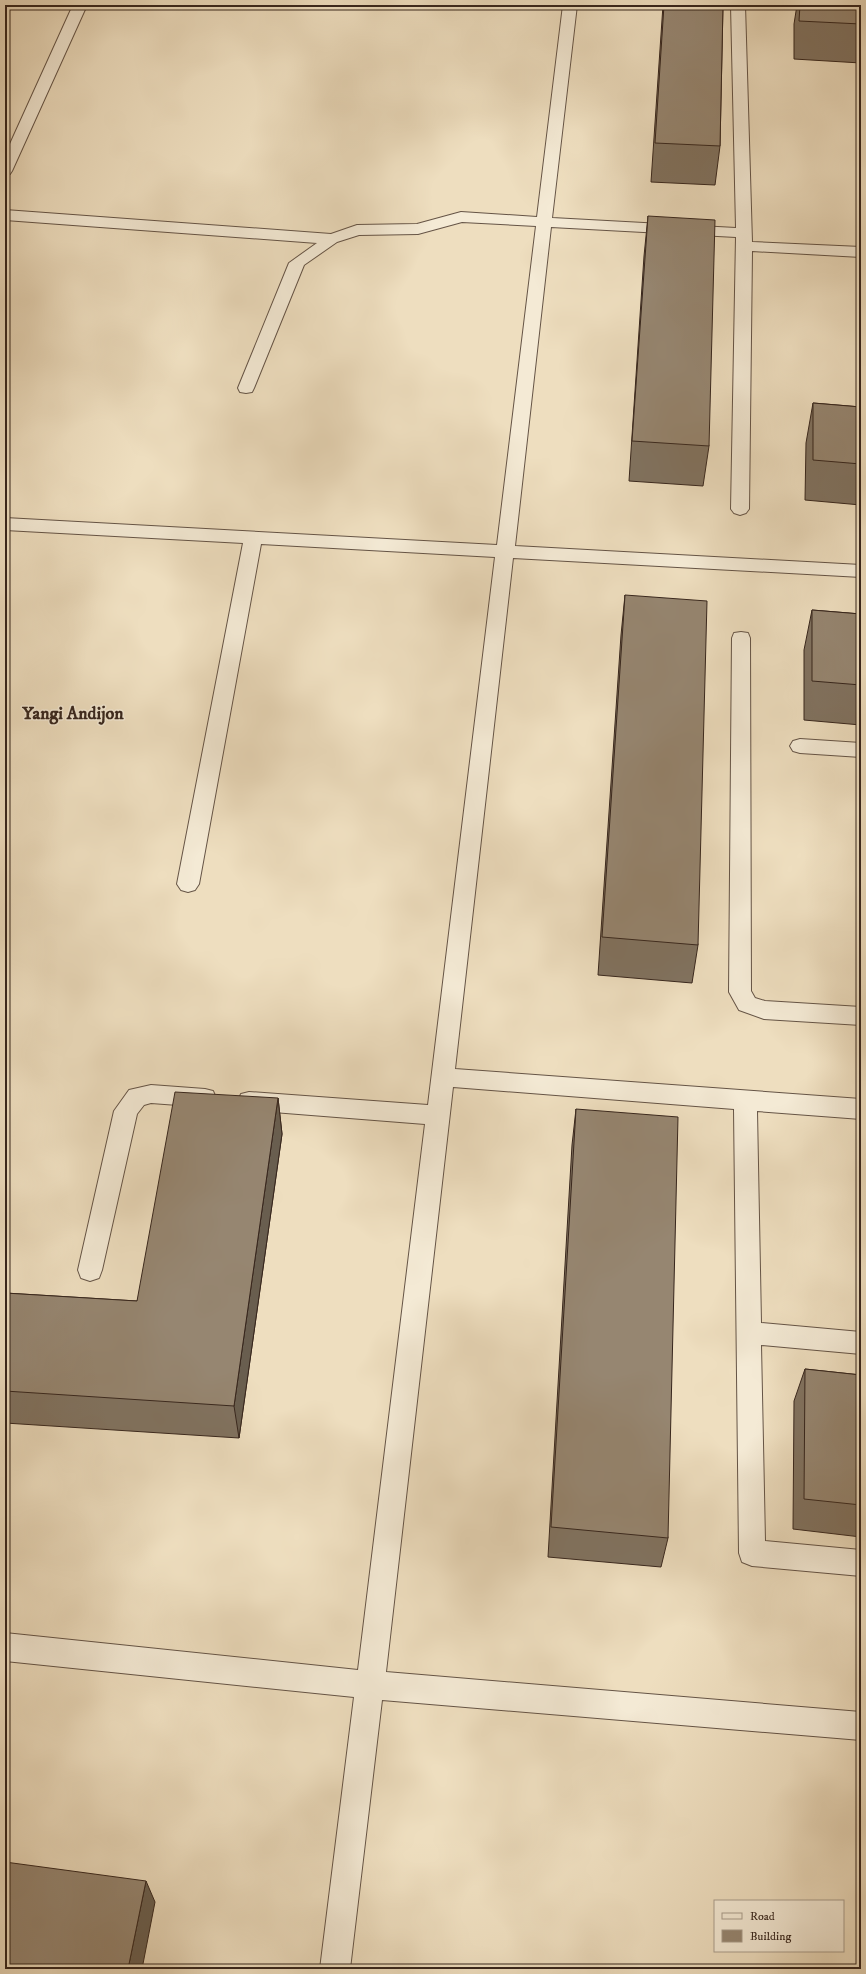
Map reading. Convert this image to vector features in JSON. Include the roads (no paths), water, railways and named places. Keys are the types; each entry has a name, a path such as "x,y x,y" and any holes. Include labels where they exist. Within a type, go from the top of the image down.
{"street":[{"path":"5,171 80,5"},
{"path":"335,1969 570,5"},
{"path":"738,5 744,240 740,509"},
{"path":"5,215 332,239"},
{"path":"246,388 297,263 332,239 357,230 418,229 460,217 543,222 861,252"},
{"path":"5,524 861,571"},
{"path":"188,884 253,538"},
{"path":"741,638 740,992 747,1004 764,1010 861,1016"},
{"path":"800,746 861,750"},
{"path":"442,1077 861,1109"},
{"path":"90,1270 126,1111 137,1097 151,1094 438,1115"},
{"path":"745,1100 752,1553 861,1563"},
{"path":"749,1333 861,1343"},
{"path":"5,1647 370,1685 861,1726"}],"district":[{"name":"Yangi Andijon","path":"73,713"}]}
